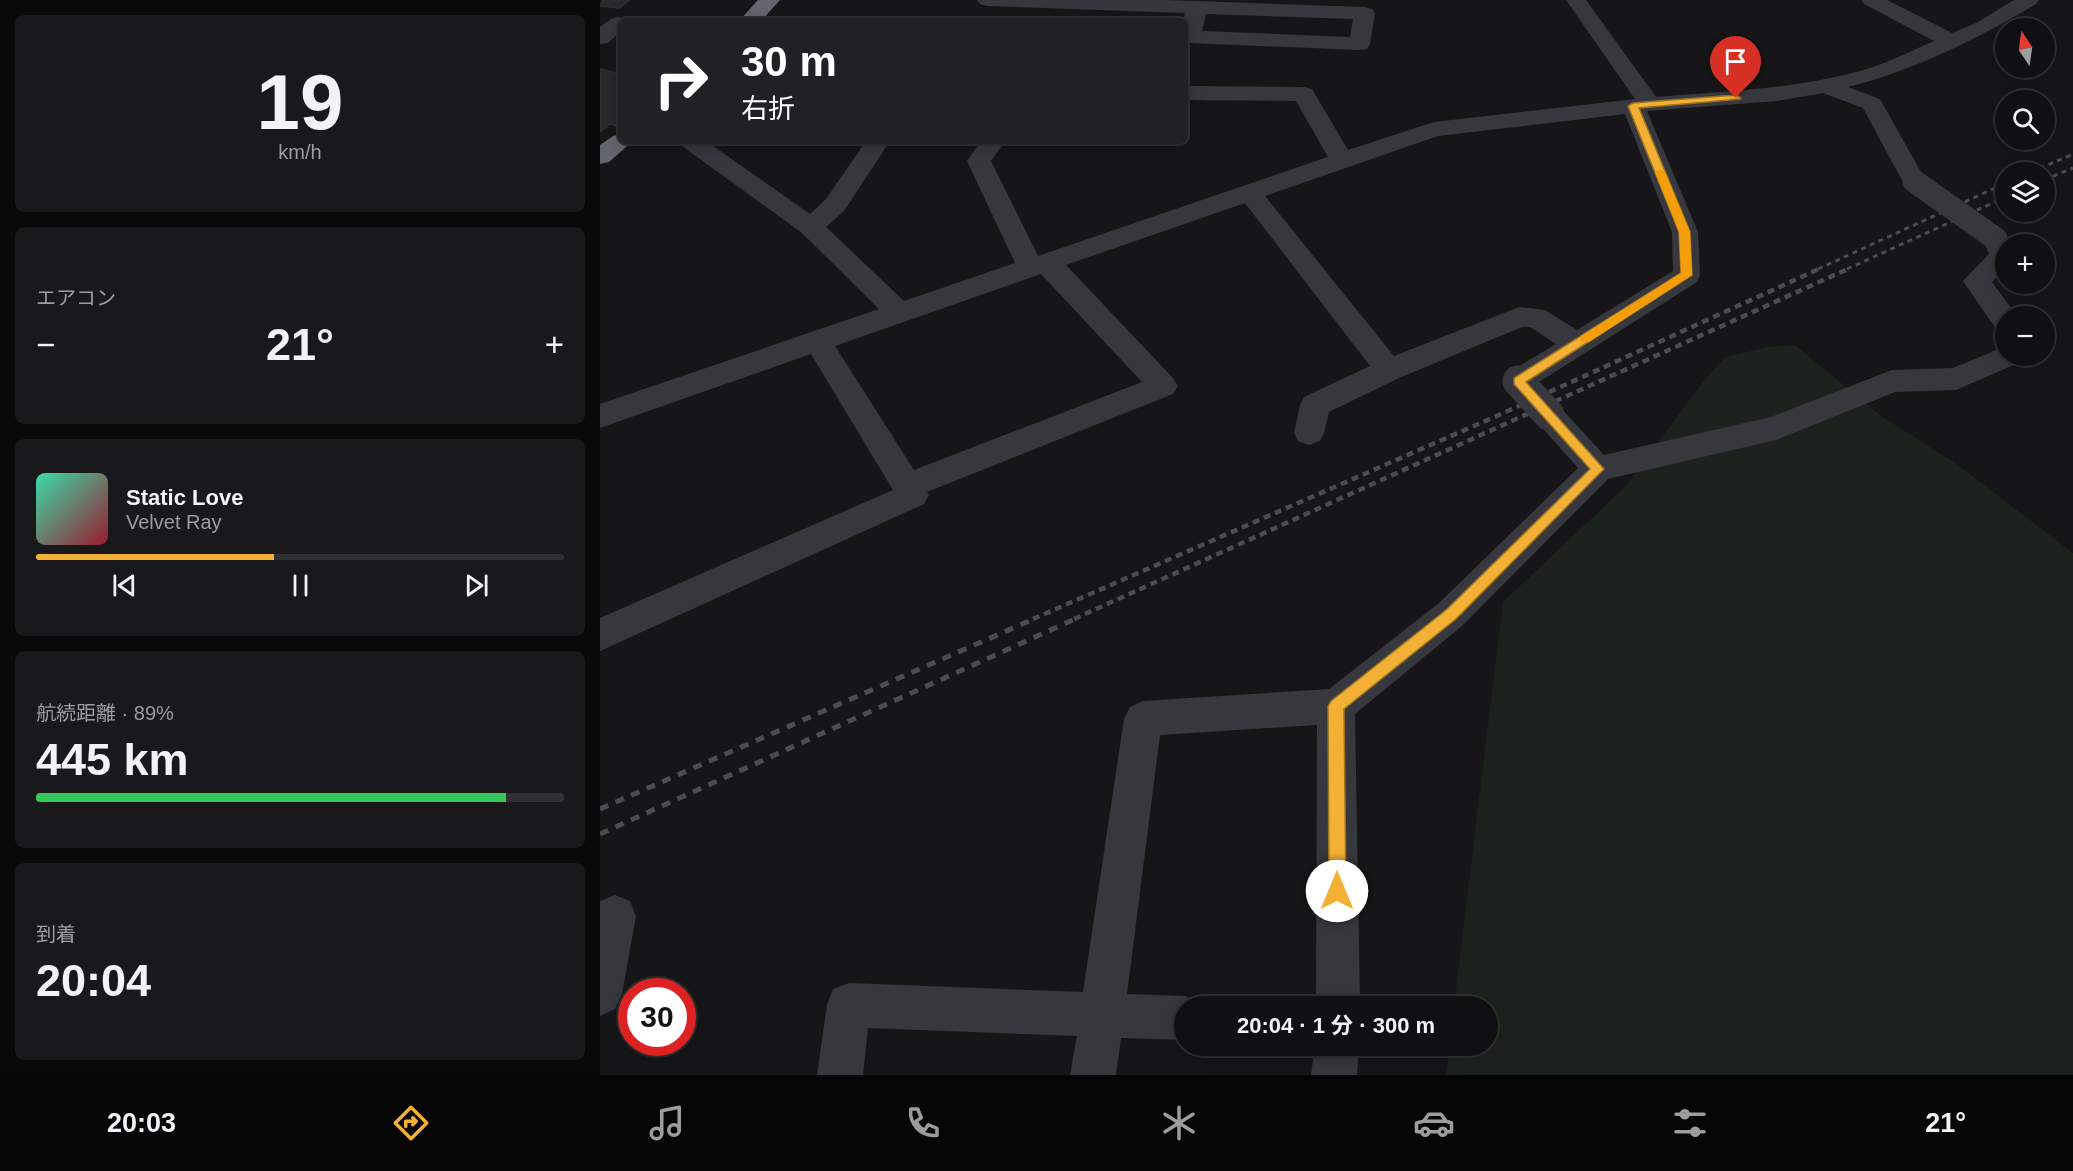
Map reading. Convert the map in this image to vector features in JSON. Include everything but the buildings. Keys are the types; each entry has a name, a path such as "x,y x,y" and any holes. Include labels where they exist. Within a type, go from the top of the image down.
{"highway":[{"path":"752,18 770,0"},
{"path":"600,157 618,143"}],"street":[{"path":"987,0 1197,7 1365,13 1359,44 1190,37 1197,7"},
{"path":"1576,0 1641,105 1685,232 1687,275 1518,381 1598,469"},
{"path":"1871,0 1951,41"},
{"path":"600,416 1434,129 1641,105 1777,94 1825,86 1880,72 1983,27 2029,0"},
{"path":"600,38 613,22"},
{"path":"1825,86 1872,104 1914,181 1996,239 2003,256 1977,281 1995,306"},
{"path":"1188,93 1304,94 1342,161"},
{"path":"694,144 811,227 900,313"},
{"path":"811,227 835,205 876,144"},
{"path":"908,486 1163,386 1039,266 979,161 991,144"},
{"path":"1250,193 1389,370"},
{"path":"1309,433 1315,405 1389,370 1519,316 1535,317 1578,344"},
{"path":"600,635 913,495 818,342"},
{"path":"1093,1075 1143,719 1336,706 1451,614 1598,469 1776,428 1892,381 1956,379 1995,362"},
{"path":"1336,706 1338,996"},
{"path":"600,922 615,916 600,994"},
{"path":"840,1075 849,1005 1174,1018"},
{"path":"1334,1075 1336,1056"}],"shaded area":[{"path":"1795,345 1881,416 1955,463 2073,553 2073,1075 1446,1075 1449,1056 1498,1056 1498,996 1455,996 1503,602 1626,486 1699,387 1725,357 1768,347"}],"railway":[{"path":"2054,162 2073,154"},
{"path":"2055,175 2073,168"},
{"path":"1818,269 1995,188"},
{"path":"1847,269 1995,202"},
{"path":"1033,619 1499,415 1821,268"},
{"path":"1074,619 1850,268"},
{"path":"600,809 1036,618"},
{"path":"600,834 1077,618"}],"slow traffic":[{"path":"1585,339 1687,275 1685,232 1660,172"}],"route":[{"path":"1337,891 1336,706 1451,614 1598,469 1518,381 1687,275 1685,232 1633,106 1736,98"}]}
